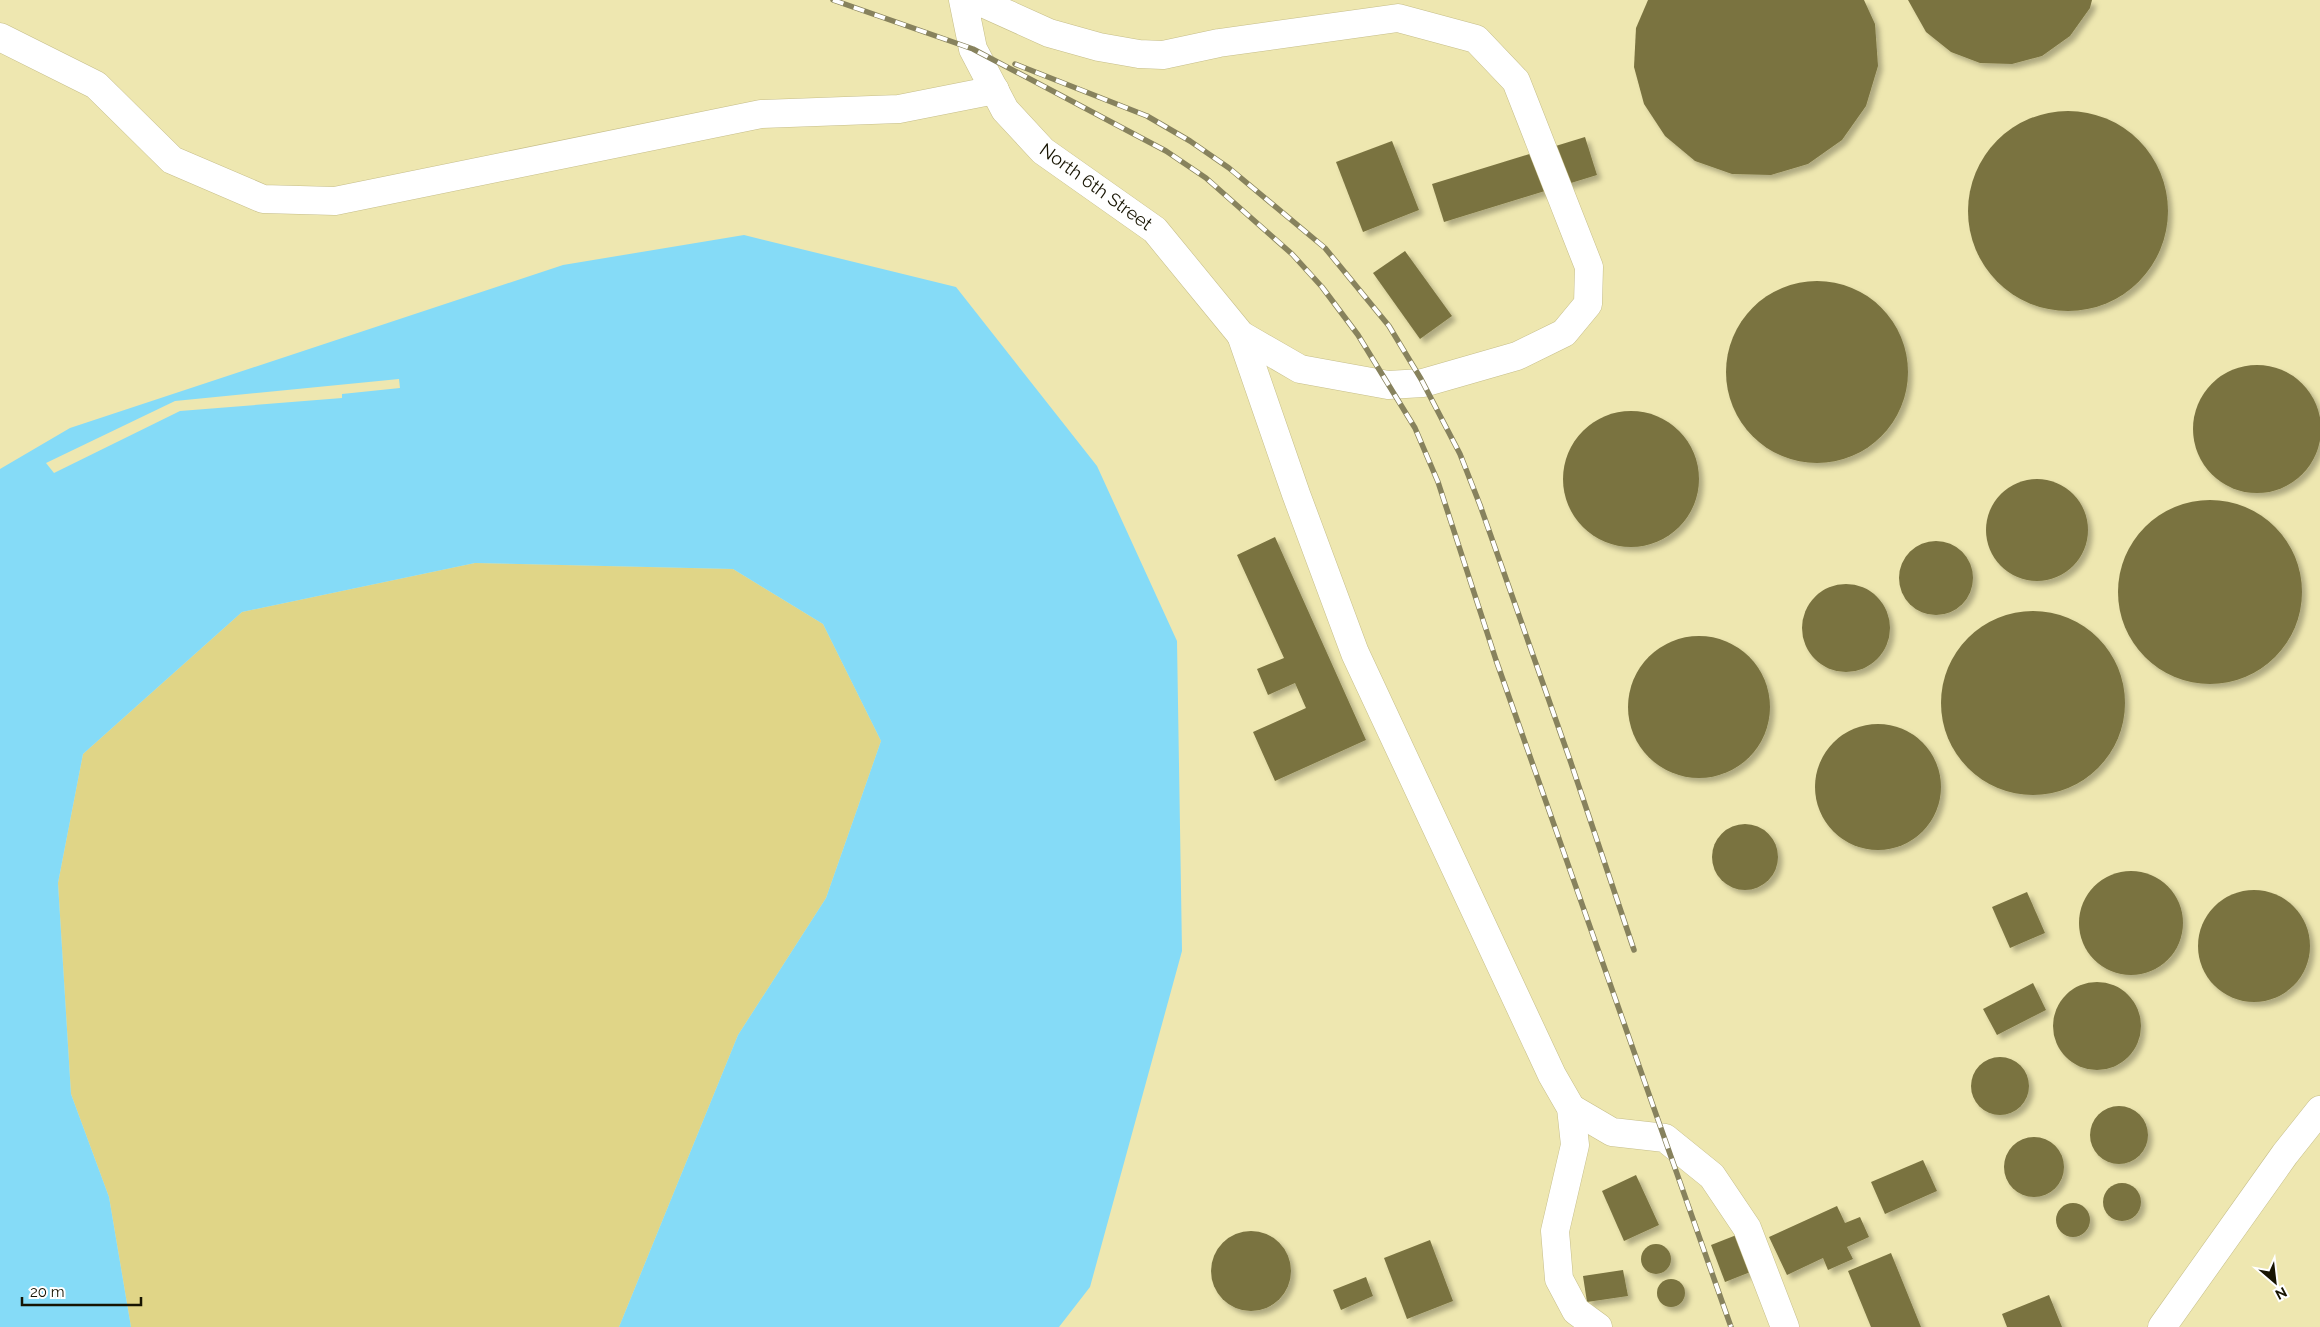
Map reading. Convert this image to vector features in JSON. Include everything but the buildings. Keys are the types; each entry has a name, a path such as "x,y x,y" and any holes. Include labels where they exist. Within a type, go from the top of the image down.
{"lane":[{"name":"North 6th Street","path":"963,0 973,49 1005,110 1043,152 1155,230 1241,335"},
{"path":"976,0 1049,33 1099,47 1139,54 1163,55 1219,43 1398,18 1476,39 1516,81 1589,267 1588,304 1564,333 1517,356 1463,373 1423,383 1388,385 1300,369 1241,335"},
{"path":"0,38 96,85 172,160 263,199 334,201 761,114 899,109 995,90"},
{"path":"1241,335 1296,494 1355,653 1552,1075 1571,1108 1575,1145 1555,1231 1559,1279 1576,1311 1598,1327"},
{"path":"1571,1108 1612,1132 1665,1138 1712,1176 1747,1228 1785,1327"},
{"path":"2162,1327 2285,1154 2320,1110"}],"shaded area":[{"path":"475,563 733,569 823,624 881,741 826,898 738,1035 619,1327 131,1327 109,1197 71,1094 58,883 83,754 242,612"}],"water":[{"path":"744,235 956,287 1097,466 1177,641 1182,951 1090,1287 1059,1327 619,1327 738,1035 826,898 881,741 823,624 733,569 475,563 242,612 83,754 58,883 71,1094 109,1197 131,1327 0,1327 0,469 70,428 563,265"}],"pier":[{"path":"399,379 400,388 342,394 342,398 180,411 54,473 46,463 175,401"}],"railway":[{"path":"833,0 973,49 1166,151 1206,178 1292,254 1322,287 1358,335 1415,428 1438,482 1496,660 1731,1327"},
{"path":"1015,64 1147,116 1190,141 1229,168 1325,248 1389,326 1421,379 1460,454 1480,505 1570,760 1634,950"}]}
